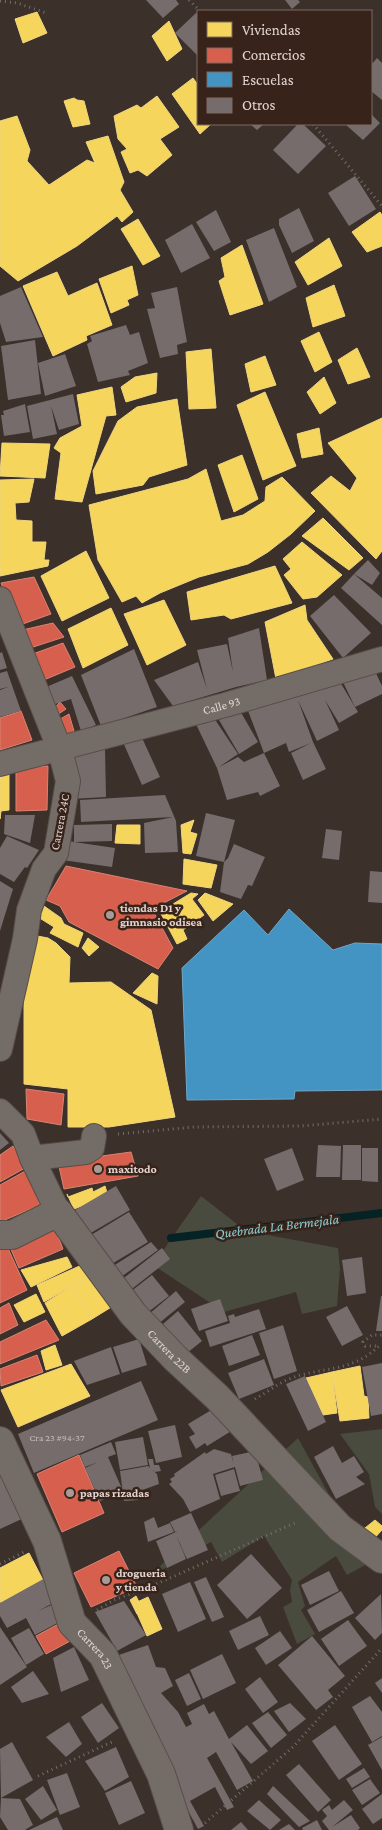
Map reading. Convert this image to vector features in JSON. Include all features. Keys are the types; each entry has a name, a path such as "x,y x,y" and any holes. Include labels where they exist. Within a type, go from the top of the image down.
{"street":[{"name":"Carrera 24C","path":"0,599 60,750 68,781 56,853 44,869 29,910 0,1049"},
{"name":"Calle 93","path":"60,750 225,705 382,659"},
{"path":"0,764 60,750"},
{"name":"Carrera 22B","path":"0,1111 23,1134 32,1158 58,1212 133,1314 175,1358 232,1412 340,1528 382,1559"},
{"path":"32,1158 86,1152 92,1148 94,1136"},
{"path":"0,1236 12,1234 58,1212"},
{"name":"Carrera 23","path":"0,1441 47,1540 72,1624 103,1655 162,1774 192,1827"}],"path":[{"path":"188,0 199,10"},
{"path":"0,1 17,3 46,13"},
{"path":"314,125 382,206"},
{"path":"94,1136 194,1127 301,1126 382,1119"},
{"path":"232,1412 288,1379 308,1373 347,1366 379,1346 365,1346 363,1342 372,1335 382,1335"},
{"path":"72,1624 114,1600 154,1585 264,1535 325,1511"},
{"path":"192,1827 293,1747 382,1648"},
{"path":"38,1776 140,1729"}],"green space":[{"path":"201,1196 246,1231 338,1248 340,1269 337,1306 302,1314 296,1292 224,1312 153,1265"},
{"path":"382,1429 382,1514 375,1507 369,1474 340,1434"},
{"path":"298,1438 367,1564 347,1575 336,1556 298,1582 305,1606 301,1610 315,1634 297,1644 283,1607 292,1602 290,1590 292,1580 264,1536 222,1562 211,1542 146,1579"}],"building: Viviendas":[{"path":"37,12 47,33 23,43 15,19"},
{"path":"169,21 182,49 167,61 152,36"},
{"path":"193,78 197,84 197,125 210,125 200,134 172,94"},
{"path":"157,96 179,127 160,139 172,155 147,176 138,170 130,173 121,152 127,149 118,139 114,116 137,105 141,108"},
{"path":"74,98 84,101 90,124 73,127 64,101"},
{"path":"17,116 30,150 27,161 49,185 87,160 95,163 86,142 108,136 124,182 120,190 133,212 122,222 117,216 77,246 18,281 0,266 0,121"},
{"path":"380,212 382,215 382,246 367,252 352,232"},
{"path":"138,219 160,256 143,265 121,229"},
{"path":"329,238 342,266 308,285 295,262"},
{"path":"242,245 263,304 230,315 219,281 225,277 221,258"},
{"path":"132,266 138,295 127,300 129,305 111,313 99,279"},
{"path":"57,272 68,296 97,283 112,325 86,336 87,340 53,356 23,286"},
{"path":"334,285 345,316 313,327 306,298"},
{"path":"319,332 332,362 315,372 301,341"},
{"path":"357,348 370,377 348,384 338,360"},
{"path":"211,349 216,408 189,409 186,352"},
{"path":"265,356 276,385 251,392 245,364"},
{"path":"157,373 156,393 126,402 121,387 135,377"},
{"path":"324,377 336,403 320,414 307,392"},
{"path":"112,387 116,415 106,416 82,502 55,499 61,453 54,448 60,438 82,426 77,395"},
{"path":"265,392 296,466 263,480 237,405"},
{"path":"177,399 187,465 149,477 143,485 96,494 93,471 118,421 137,407"},
{"path":"382,418 382,551 376,559 311,493 331,476 350,491 357,478 328,443"},
{"path":"319,428 323,454 302,458 297,434"},
{"path":"2,443 50,444 45,478 0,476"},
{"path":"242,455 258,499 234,512 218,465"},
{"path":"206,469 221,521 243,515 265,501 266,487 282,477 315,511 291,534 268,552 248,564 199,577 160,593 142,603 136,596 122,602 98,560 89,505 188,479"},
{"path":"34,479 29,502 15,503 16,520 32,521 32,542 46,542 44,560 49,560 48,566 0,576 0,480"},
{"path":"323,518 363,558 349,570 302,536"},
{"path":"302,542 342,575 317,597 303,599 284,575 291,569 283,559"},
{"path":"86,551 109,598 62,621 41,576"},
{"path":"275,566 292,603 231,619 224,615 191,620 187,592"},
{"path":"164,600 186,645 147,665 124,614"},
{"path":"305,605 307,620 333,659 276,679 265,622"},
{"path":"111,608 128,645 83,668 68,629"},
{"path":"9,771 9,810 1,811 0,819 0,773"},
{"path":"194,820 190,832 197,834 191,854 183,853 181,825"},
{"path":"117,825 140,825 140,844 115,843"},
{"path":"184,859 217,865 211,888 183,884"},
{"path":"191,893 198,894 192,899 204,915 183,930 187,939 177,944 160,912"},
{"path":"205,893 233,904 213,921 198,900"},
{"path":"44,906 61,918 64,924 83,933 78,947 50,933 54,927 38,917"},
{"path":"32,935 48,938 70,957 69,983 111,982 151,1010 175,1117 109,1127 68,1127 68,1089 24,1084 24,985"},
{"path":"88,938 99,947 89,956 82,948"},
{"path":"152,973 158,976 157,1004 133,993"},
{"path":"105,1186 108,1196 74,1209 68,1197 92,1188 93,1192"},
{"path":"67,1257 72,1267 31,1287 21,1270"},
{"path":"84,1264 91,1275 44,1302 37,1285"},
{"path":"91,1275 113,1306 92,1319 72,1286"},
{"path":"72,1286 92,1319 62,1336 45,1303"},
{"path":"36,1294 45,1312 24,1322 14,1305"},
{"path":"55,1345 62,1365 46,1370 41,1351"},
{"path":"71,1364 90,1396 18,1427 1,1390"},
{"path":"360,1366 364,1396 368,1397 369,1418 340,1421 332,1372"},
{"path":"332,1372 337,1413 323,1415 306,1378"},
{"path":"375,1520 382,1526 382,1530 370,1543 360,1532"},
{"path":"29,1553 43,1580 1,1603 0,1568"},
{"path":"136,1596 143,1610 137,1614 130,1600"},
{"path":"148,1597 162,1629 147,1636 133,1604"}],"building: Comercios":[{"path":"34,577 51,614 17,626 1,583"},
{"path":"53,623 64,637 24,650 18,631"},
{"path":"63,643 75,667 39,682 30,655"},
{"path":"60,702 66,709 54,717 52,711"},
{"path":"21,711 32,740 0,750 0,718"},
{"path":"69,714 74,731 61,737 55,722"},
{"path":"48,766 47,810 16,811 16,767"},
{"name":"tiendas D1 y gimnasio odisea","path":"66,866 187,891 152,909 173,948 158,969 69,922 60,906 46,900"},
{"path":"26,1089 64,1094 61,1125 27,1119"},
{"path":"13,1146 27,1167 0,1182 0,1155"},
{"name":"maxitodo","path":"131,1152 138,1176 64,1189 58,1162"},
{"path":"27,1170 40,1205 0,1222 0,1185"},
{"path":"55,1228 63,1249 19,1268 10,1247"},
{"path":"7,1246 27,1290 0,1303 0,1249"},
{"path":"9,1303 18,1325 0,1334 0,1308"},
{"path":"46,1320 59,1340 0,1364 0,1342"},
{"path":"37,1355 43,1372 1,1386 0,1369"},
{"name":"papas rizadas","path":"79,1455 104,1513 62,1532 37,1474"},
{"name":"drogueria y tienda","path":"119,1551 137,1587 91,1607 74,1573"},
{"path":"64,1621 74,1639 46,1654 36,1636"}],"building: Escuelas":[{"path":"289,909 333,950 355,943 382,944 382,1090 295,1091 294,1099 187,1100 182,968 244,910 268,935"}],"building: Otros":[{"path":"146,0 176,0 179,4 163,18"},
{"path":"285,0 298,0 300,2 292,9"},
{"path":"197,14 197,55 175,33"},
{"path":"377,58 382,63 382,100 372,92 372,64"},
{"path":"372,115 380,123 363,140 346,125 372,125"},
{"path":"251,125 263,125 257,130"},
{"path":"297,125 304,125 326,146 298,174 273,150"},
{"path":"355,176 376,209 349,226 328,193"},
{"path":"299,208 314,241 292,253 279,225 279,219"},
{"path":"216,210 231,242 214,251 196,222"},
{"path":"192,224 210,258 181,273 165,240"},
{"path":"274,228 297,287 269,302 246,240"},
{"path":"21,287 43,337 6,342 0,323 0,296"},
{"path":"177,287 187,342 177,345 178,354 160,358 147,309 155,308 151,293"},
{"path":"126,325 130,335 139,332 148,363 128,371 130,375 98,382 87,344 92,341 90,336"},
{"path":"35,340 41,394 8,400 1,346"},
{"path":"65,354 76,386 45,396 38,363"},
{"path":"73,394 79,424 59,430 51,406 57,434 33,439 27,406"},
{"path":"25,404 30,432 4,436 1,415 4,415 3,411"},
{"path":"368,560 380,573 372,585 354,574"},
{"path":"354,574 382,598 382,625 341,588"},
{"path":"334,595 371,633 343,658 310,616"},
{"path":"259,628 267,680 236,687 173,706 154,680 198,662 207,689 197,650 227,644 233,672 228,638"},
{"path":"134,649 157,707 101,726 81,675"},
{"path":"2,652 7,668 0,670 0,653"},
{"path":"7,671 21,711 0,717 0,690 8,687 0,689 0,673"},
{"path":"375,671 382,686 382,694 355,707 342,680 357,672 360,678"},
{"path":"72,676 96,725 81,731 71,699 49,706 44,688"},
{"path":"337,677 358,712 339,723 325,700 339,730 317,741 298,700 313,742 326,769 303,780 291,753 311,743 289,752 286,743 264,753 247,708"},
{"path":"239,709 258,742 239,754 219,720"},
{"path":"212,715 238,754 219,767 238,757 244,762 264,753 280,786 260,796 258,792 227,800 217,768 194,720"},
{"path":"142,733 143,740 160,777 142,785 122,740"},
{"path":"105,749 106,797 70,799 70,756"},
{"path":"165,795 176,821 178,852 145,853 144,823 173,817 81,822 80,800"},
{"path":"206,813 235,820 224,862 196,856"},
{"path":"5,815 35,815 30,843 4,834"},
{"path":"112,824 112,841 74,842 74,825"},
{"path":"326,829 342,831 339,860 322,858"},
{"path":"7,836 39,850 27,868 25,867 14,882 0,874 0,848"},
{"path":"70,841 115,848 112,867 62,860"},
{"path":"234,844 265,857 252,886 248,885 241,899 220,892 224,862 228,858"},
{"path":"370,871 382,872 382,903 368,902"},
{"path":"0,881 13,889 0,931"},
{"path":"0,1133 9,1143 0,1150"},
{"path":"318,1145 341,1146 340,1177 316,1177"},
{"path":"343,1145 361,1145 361,1180 342,1180"},
{"path":"292,1148 304,1180 277,1191 264,1159"},
{"path":"362,1148 378,1148 378,1182 362,1181"},
{"path":"116,1186 130,1210 89,1234 75,1210"},
{"path":"129,1212 148,1242 110,1265 91,1235"},
{"path":"151,1242 158,1250 117,1280 110,1268"},
{"path":"162,1248 170,1259 128,1292 120,1281"},
{"path":"362,1257 366,1293 347,1296 342,1260"},
{"path":"152,1275 169,1296 147,1313 130,1292"},
{"path":"176,1291 185,1302 158,1324 149,1314"},
{"path":"381,1296 382,1331 376,1331"},
{"path":"220,1299 228,1321 199,1331 191,1309"},
{"path":"347,1306 363,1335 342,1346 326,1317"},
{"path":"259,1309 266,1329 210,1347 205,1331 230,1323 228,1316 234,1314 235,1317"},
{"path":"178,1311 202,1341 187,1353 163,1324"},
{"path":"283,1325 297,1371 274,1379 259,1333"},
{"path":"252,1335 260,1355 229,1366 222,1346"},
{"path":"139,1339 147,1365 122,1373 113,1347"},
{"path":"111,1347 120,1374 87,1385 74,1361"},
{"path":"264,1359 274,1385 239,1399 228,1373"},
{"path":"382,1363 382,1414 371,1416 362,1367"},
{"path":"305,1376 326,1422 308,1431 286,1384"},
{"path":"141,1381 158,1420 34,1473 18,1434"},
{"path":"213,1409 233,1430 207,1446 205,1443 196,1449 189,1437 195,1434 188,1424"},
{"path":"175,1425 182,1457 156,1463 148,1431"},
{"path":"143,1437 148,1465 120,1470 115,1442"},
{"path":"111,1442 116,1454 108,1457 123,1491 100,1501 85,1468 98,1462 85,1467 80,1455"},
{"path":"333,1446 342,1463 354,1456 364,1472 356,1477 365,1484 336,1499 314,1457"},
{"path":"214,1449 231,1454 234,1465 232,1456 255,1451 263,1480 240,1486 235,1467 213,1474 220,1499 190,1512 183,1499 169,1484 172,1482 170,1479 175,1476 174,1474 205,1452 206,1454"},
{"path":"0,1454 26,1517 0,1529"},
{"path":"148,1459 153,1459 154,1465 159,1465 161,1471 155,1472 151,1469 157,1474 159,1484 137,1492 138,1500 124,1501 120,1471 148,1466 150,1468"},
{"path":"234,1469 240,1491 221,1496 215,1475"},
{"path":"191,1513 208,1550 187,1559 176,1535 186,1559 167,1568 156,1541 178,1531 175,1532 170,1522"},
{"path":"154,1517 158,1528 170,1523 174,1532 148,1542 144,1522"},
{"path":"251,1554 282,1588 247,1619 217,1585"},
{"path":"329,1571 339,1591 310,1605 301,1585"},
{"path":"47,1577 57,1601 38,1611 58,1602 67,1618 35,1635 26,1618 7,1628 0,1616 0,1603"},
{"path":"206,1577 224,1617 212,1622 194,1582"},
{"path":"190,1582 206,1619 178,1632 162,1594"},
{"path":"341,1591 354,1613 319,1632 307,1610"},
{"path":"381,1594 382,1633 375,1640 355,1618"},
{"path":"124,1601 146,1635 117,1651 95,1612"},
{"path":"260,1616 269,1635 238,1650 229,1631"},
{"path":"348,1620 367,1646 339,1666 321,1639"},
{"path":"0,1627 27,1667 0,1685"},
{"path":"29,1628 44,1654 26,1665 11,1638"},
{"path":"280,1631 292,1648 266,1665 255,1648"},
{"path":"312,1636 345,1676 328,1690 333,1697 316,1710 278,1665"},
{"path":"148,1645 156,1667 165,1668 173,1686 161,1693 178,1712 186,1727 192,1724 187,1713 204,1704 209,1714 214,1711 229,1739 247,1725 268,1751 251,1764 231,1742 253,1781 237,1790 216,1752 207,1758 234,1807 227,1810 215,1787 190,1801 204,1826 198,1829 144,1730 113,1657"},
{"path":"74,1647 89,1680 61,1692 53,1658"},
{"path":"222,1654 236,1683 203,1699 190,1670"},
{"path":"33,1671 49,1694 22,1703 11,1687"},
{"path":"189,1673 201,1699 187,1706 175,1680"},
{"path":"260,1677 278,1702 263,1713 245,1689"},
{"path":"382,1678 382,1693 375,1683"},
{"path":"370,1696 382,1712 382,1736 372,1742 352,1707"},
{"path":"102,1703 119,1728 98,1743 81,1717"},
{"path":"290,1703 306,1719 289,1732 274,1711"},
{"path":"268,1712 287,1735 271,1748 252,1723"},
{"path":"69,1722 82,1744 66,1757 46,1737"},
{"path":"335,1725 362,1764 339,1780 312,1741"},
{"path":"382,1737 382,1770 368,1745"},
{"path":"12,1742 33,1780 1,1798 0,1749"},
{"path":"116,1747 129,1777 105,1791 85,1761"},
{"path":"299,1764 331,1800 318,1812 286,1775"},
{"path":"364,1768 370,1777 352,1788 346,1779"},
{"path":"67,1773 80,1807 60,1815 47,1780"},
{"path":"370,1779 380,1793 362,1805 352,1790"},
{"path":"131,1781 145,1813 119,1825 105,1793"},
{"path":"43,1786 57,1810 41,1820 25,1799"},
{"path":"273,1786 310,1821 299,1827 267,1794"},
{"path":"382,1794 382,1818 373,1824 362,1809"},
{"path":"1,1798 20,1799 33,1825 25,1830 8,1830 0,1817"},
{"path":"259,1800 281,1820 270,1830 247,1811"},
{"path":"344,1800 353,1810 332,1827 351,1815 360,1828 358,1830 329,1830 322,1821 327,1816 322,1810 329,1805 332,1810"},
{"path":"57,1817 63,1830 29,1830"},
{"path":"317,1820 322,1830 303,1830 302,1828"},
{"path":"241,1822 248,1830 231,1830"},
{"path":"289,1824 295,1830 279,1830"}],"waterway":[{"name":"Quebrada La Bermejala","path":"171,1238 382,1213"}],"place":[{"name":"tiendas D1 y gimnasio odisea","path":"110,915"},
{"name":"maxitodo","path":"98,1169"},
{"name":"papas rizadas","path":"70,1493"},
{"name":"drogueria y tienda","path":"106,1580"}]}
